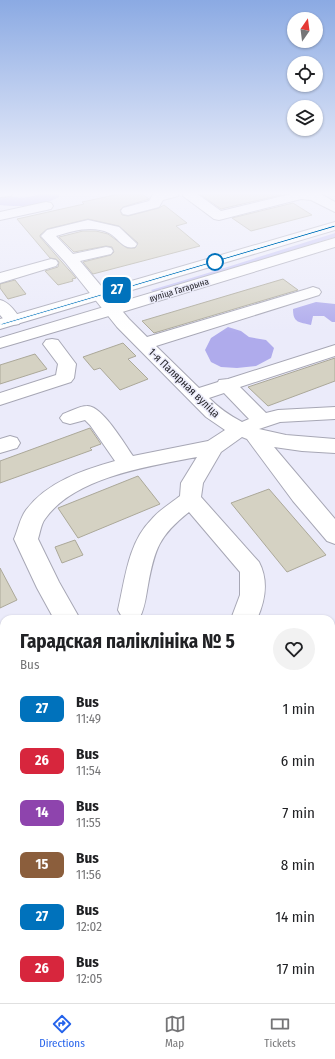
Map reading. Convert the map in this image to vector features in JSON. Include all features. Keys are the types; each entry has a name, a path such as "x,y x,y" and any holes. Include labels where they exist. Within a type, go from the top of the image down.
{"main road":[{"name":"1-я Палярная вуліца","path":"52,240 70,259 123,323 195,396 226,423 252,429 290,444 335,446"},
{"name":"1-я Палярная вуліца","path":"125,240 130,244"},
{"name":"вуліца Гагарына","path":"6,322 288,240"},
{"name":"вуліца Гагарына","path":"0,343 335,242"},
{"path":"70,259 106,251"},
{"path":"0,278 51,263"},
{"path":"144,344 313,292"},
{"path":"0,305 6,322"},
{"path":"0,400 65,378 67,364 52,344"},
{"path":"195,396 226,384 335,350"},
{"path":"226,384 252,429 301,495 335,535"},
{"path":"70,418 88,412 97,420 128,464"},
{"path":"65,615 49,588 26,539 26,531 36,512 54,493 72,484 128,464 214,447 278,416 335,413"},
{"path":"131,610 144,555 150,539 156,529 190,499 192,483 214,447"},
{"path":"190,499 251,570 254,581 252,597 245,615"}],"shaded area":[{"path":"313,240 326,240 154,293 151,290"},
{"path":"316,302 335,304 335,322 332,322 324,316 313,316 311,325 300,322 294,317 293,309"},
{"path":"228,327 241,331 249,337 266,340 274,348 271,358 256,366 237,368 221,367 211,362 205,350 211,338"}],"building":[{"path":"35,240 42,240 76,278 72,279 73,281 58,285 45,271 58,267 59,262 56,259 50,258"},
{"path":"62,240 116,240 127,248 135,248 138,243 134,240 193,240 200,246 93,274 83,262 111,255 114,252 112,247 106,246 74,252"},
{"path":"283,279 298,290 154,333 142,321"},
{"path":"15,280 26,294 8,299 0,288 0,284"},
{"path":"123,343 136,356 128,359 148,379 120,390 100,368 94,370 83,357"},
{"path":"35,354 47,369 0,384 0,365"},
{"path":"335,358 335,381 268,406 248,387"},
{"path":"90,428 101,444 90,448 92,450 0,483 0,461"},
{"path":"138,476 160,504 78,538 58,508"},
{"path":"269,489 326,555 287,572 231,503"},
{"path":"75,540 83,555 62,563 55,547"},
{"path":"0,568 17,600 0,608"}],"bus line":[{"name":"27","path":"0,324 290,240"}]}
